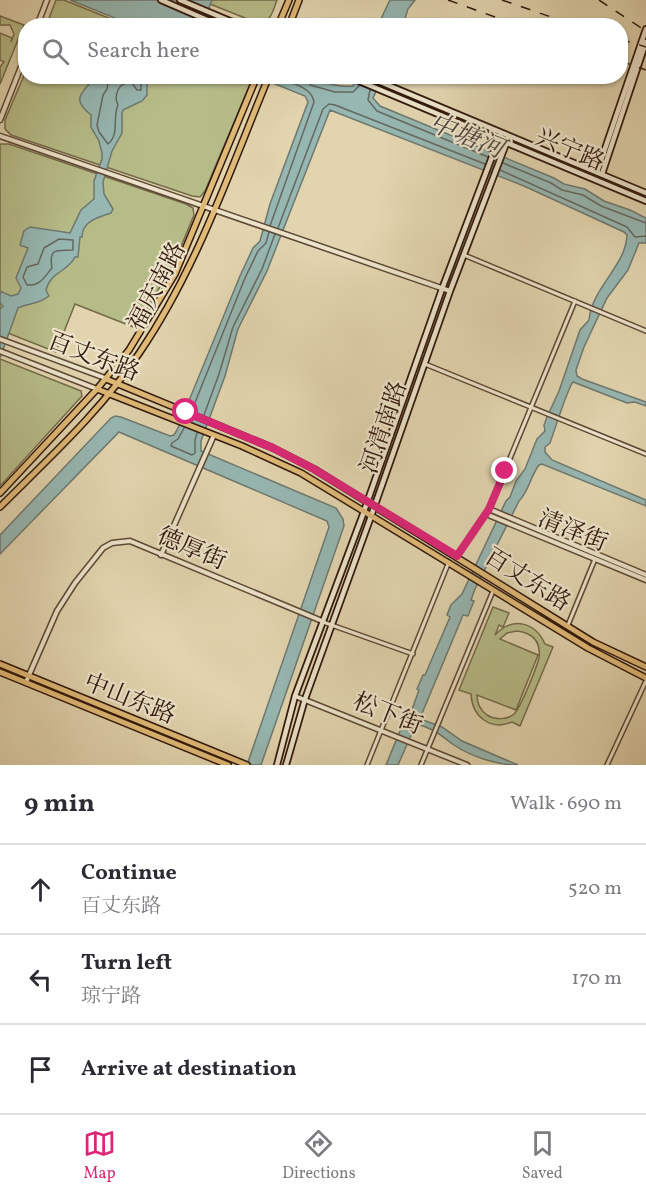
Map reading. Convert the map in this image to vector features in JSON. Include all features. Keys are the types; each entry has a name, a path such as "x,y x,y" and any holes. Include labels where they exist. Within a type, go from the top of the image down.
{"main road":[{"path":"160,0 203,18"},
{"path":"180,0 223,18"},
{"path":"281,18 289,0"},
{"path":"292,18 299,0"},
{"path":"599,173 646,29"},
{"path":"599,173 646,42"},
{"name":"福庆南路","path":"0,493 97,389 129,350 175,274 254,84"},
{"name":"福庆南路","path":"0,507 91,415 141,352 184,279 266,84"},
{"name":"兴宁路","path":"365,84 646,201"},
{"path":"383,84 646,193"},
{"path":"499,140 501,133"},
{"name":"河清南路","path":"286,765 305,699 331,624 372,515 450,291 510,136"},
{"name":"河清南路","path":"277,765 295,696 365,511 442,289 499,140"},
{"name":"百丈东路","path":"106,379 294,458 375,505 593,642 646,667"},
{"name":"百丈东路","path":"97,389 293,469 588,648 646,680"},
{"name":"中山东路","path":"0,664 27,679 228,765"},
{"name":"中山东路","path":"0,672 27,679 247,765"}],"street":[{"path":"40,18 47,0"},
{"path":"0,120 18,74"},
{"path":"0,136 284,236 450,291"},
{"path":"464,255 646,331"},
{"path":"457,556 488,512 575,302"},
{"name":"百丈东路","path":"0,339 106,379"},
{"name":"百丈东路","path":"0,351 97,389"},
{"path":"424,364 646,454"},
{"path":"161,555 214,435"},
{"name":"清泽街","path":"488,512 646,580"},
{"name":"清泽街","path":"488,512 646,575"},
{"name":"德厚街","path":"27,679 57,611 75,583 103,548 122,540 313,618 412,654"},
{"path":"567,625 595,559"},
{"path":"367,765 449,562"},
{"path":"421,765 493,591"},
{"path":"607,765 646,680"},
{"name":"松下街","path":"295,696 467,765"}],"green space":[{"path":"56,0 64,0 109,18 49,18"},
{"path":"200,0 277,0 269,18 245,18"},
{"path":"0,16 18,23 18,40 0,84 0,67 4,62 0,60 0,33 12,38 11,42 14,34 10,25 0,25"},
{"path":"20,84 250,84 205,191 200,197 11,135 5,129 5,120"},
{"path":"0,144 9,144 193,208 194,215 175,261 136,328 75,304 56,352 0,330"},
{"path":"0,359 81,391 82,396 0,486"},
{"path":"493,607 509,613 503,627 499,625 495,635 509,625 523,624 530,626 545,644 553,647 520,726 512,722 497,725 484,720 475,709 471,694 459,690","holes":["517,631 535,639 539,647 539,658 524,696 514,714 504,718 490,717 478,704 477,695 516,710 538,655 500,639 507,633"]}],"water":[{"path":"70,0 212,0 205,18 115,18"},
{"path":"390,0 415,0 408,9 405,18 381,18"},
{"path":"89,84 147,84 147,95 142,101 123,110 122,113 122,133 112,151 103,182 104,194 113,209 111,213 92,220 85,227 80,237 78,257 75,257 48,284 46,290 49,296 18,308 0,358 0,309 3,306 0,303 0,291 11,296 18,294 21,288 16,278 28,248 20,245 24,231 30,227 70,233 81,210 94,199 94,181 102,153 99,141 91,127 91,115 81,104 83,91"},
{"path":"275,84 353,86 354,84 380,84 373,98 380,106 564,184 585,189 604,201 646,218 646,243 639,243 628,270 607,298 576,370 577,376 582,379 646,402 646,406 635,402 627,403 573,382 550,443 545,447 545,452 552,460 646,500 646,506 542,464 539,465 475,589 471,600 474,601 468,616 463,615 421,716 423,720 442,727 462,741 518,765 502,764 477,757 432,730 416,724 398,765 386,765 407,714 410,715 419,690 417,689 450,617 447,615 451,605 462,594 516,481 525,469 537,439 545,431 544,425 559,391 580,330 589,320 596,297 621,257 625,246 627,235 624,232 524,186 330,110 267,271 238,329 225,376 201,441 201,451 336,508 343,519 344,526 261,765 247,765 329,527 327,521 119,432 0,554 0,535 111,418 121,417 170,436 174,435 240,276 253,248 260,241 270,204 308,102 305,96"}],"railway":[{"path":"448,0 498,18"},
{"path":"502,0 554,18"},
{"path":"599,0 626,18"},
{"path":"628,19 646,31"},
{"path":"628,41 646,47"},
{"path":"628,64 646,70"}],"route":[{"path":"186,412 273,448 314,469 457,556 489,509 505,471"}],"water label":[{"name":"中塘河","path":"467,135"}]}
